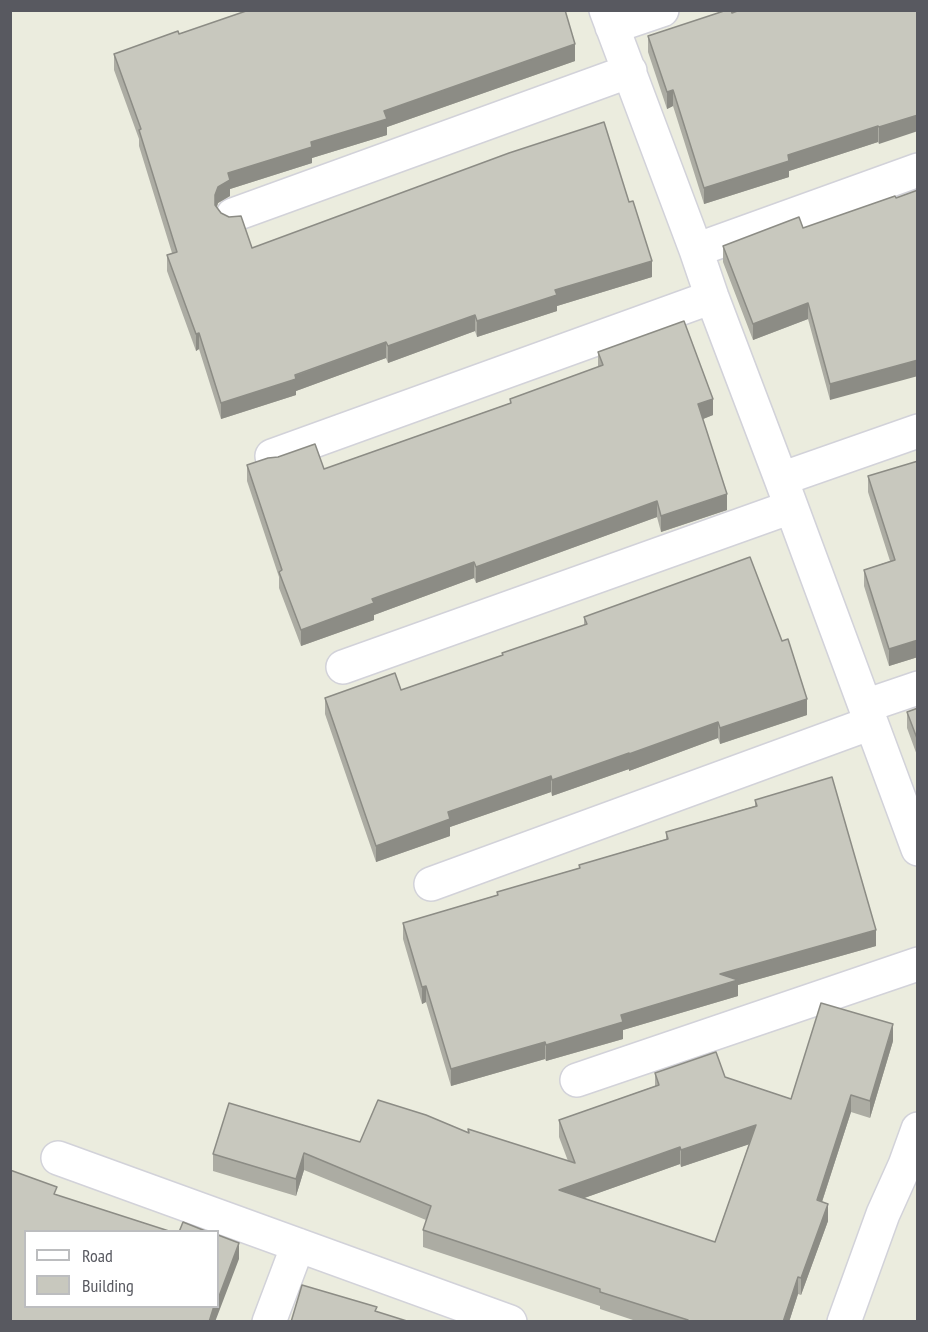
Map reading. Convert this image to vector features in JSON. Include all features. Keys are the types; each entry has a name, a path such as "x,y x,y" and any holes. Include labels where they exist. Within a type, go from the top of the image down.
{"street":[{"path":"662,10 609,19 918,849"},
{"path":"233,215 630,71"},
{"path":"696,250 918,170"},
{"path":"272,456 712,297"},
{"path":"343,667 786,493 918,431"},
{"path":"431,884 868,714 918,688"},
{"path":"577,1080 918,964"},
{"path":"844,1322 883,1214 918,1129"},
{"path":"58,1158 510,1322"},
{"path":"883,1214 918,1203"},
{"path":"269,1322 298,1245"}],"building":[{"path":"249,10 565,10 575,44 384,111 387,119 311,142 312,147 228,173 230,180 218,187 215,205 221,213 229,217 241,216 252,248 509,153 604,122 629,202 633,201 652,261 555,290 557,295 477,321 475,315 388,346 386,342 295,375 296,379 221,403 199,333 196,334 167,255 177,252 139,130 141,129 114,54 178,31 179,34"},
{"path":"731,10 732,13 740,10 918,10 918,115 788,155 789,161 704,188 673,90 667,92 648,36"},
{"path":"918,190 918,360 830,384 808,303 753,324 723,246 799,217 803,228"},
{"path":"684,321 713,399 698,404 727,494 661,516 657,501 476,567 474,562 372,599 374,603 301,630 279,572 282,570 247,465 315,444 324,469 511,403 510,399 603,365 598,352"},
{"path":"918,461 918,640 889,649 864,570 895,560 868,476"},
{"path":"750,557 782,641 788,639 807,699 720,728 718,722 552,780 551,776 448,812 450,819 376,846 325,698 395,673 401,690 587,624 584,617"},
{"path":"918,708 918,741 907,712"},
{"path":"832,777 876,930 720,974 738,980 621,1015 623,1022 546,1045 545,1042 451,1069 426,986 422,987 403,923 580,868 579,865 668,839 666,832 757,806 755,800"},
{"path":"821,1003 893,1024 870,1101 851,1095 817,1200 828,1204 801,1278 798,1277 783,1322 688,1322 688,1320 600,1292 600,1289 423,1230 431,1206 304,1153 296,1179 213,1154 229,1103 360,1142 378,1100 426,1115 469,1133 468,1129 575,1163 559,1120 659,1085 655,1073 716,1052 725,1077 791,1099","holes":["756,1125 715,1242 559,1190 680,1147 681,1150"]},
{"path":"10,1170 57,1187 54,1194 166,1230 24,1230 24,1308 213,1308 209,1322 10,1322"},
{"path":"183,1222 203,1230 180,1230"},
{"path":"219,1235 239,1243 219,1296"},
{"path":"302,1285 377,1307 375,1311 410,1322 291,1322"}]}
